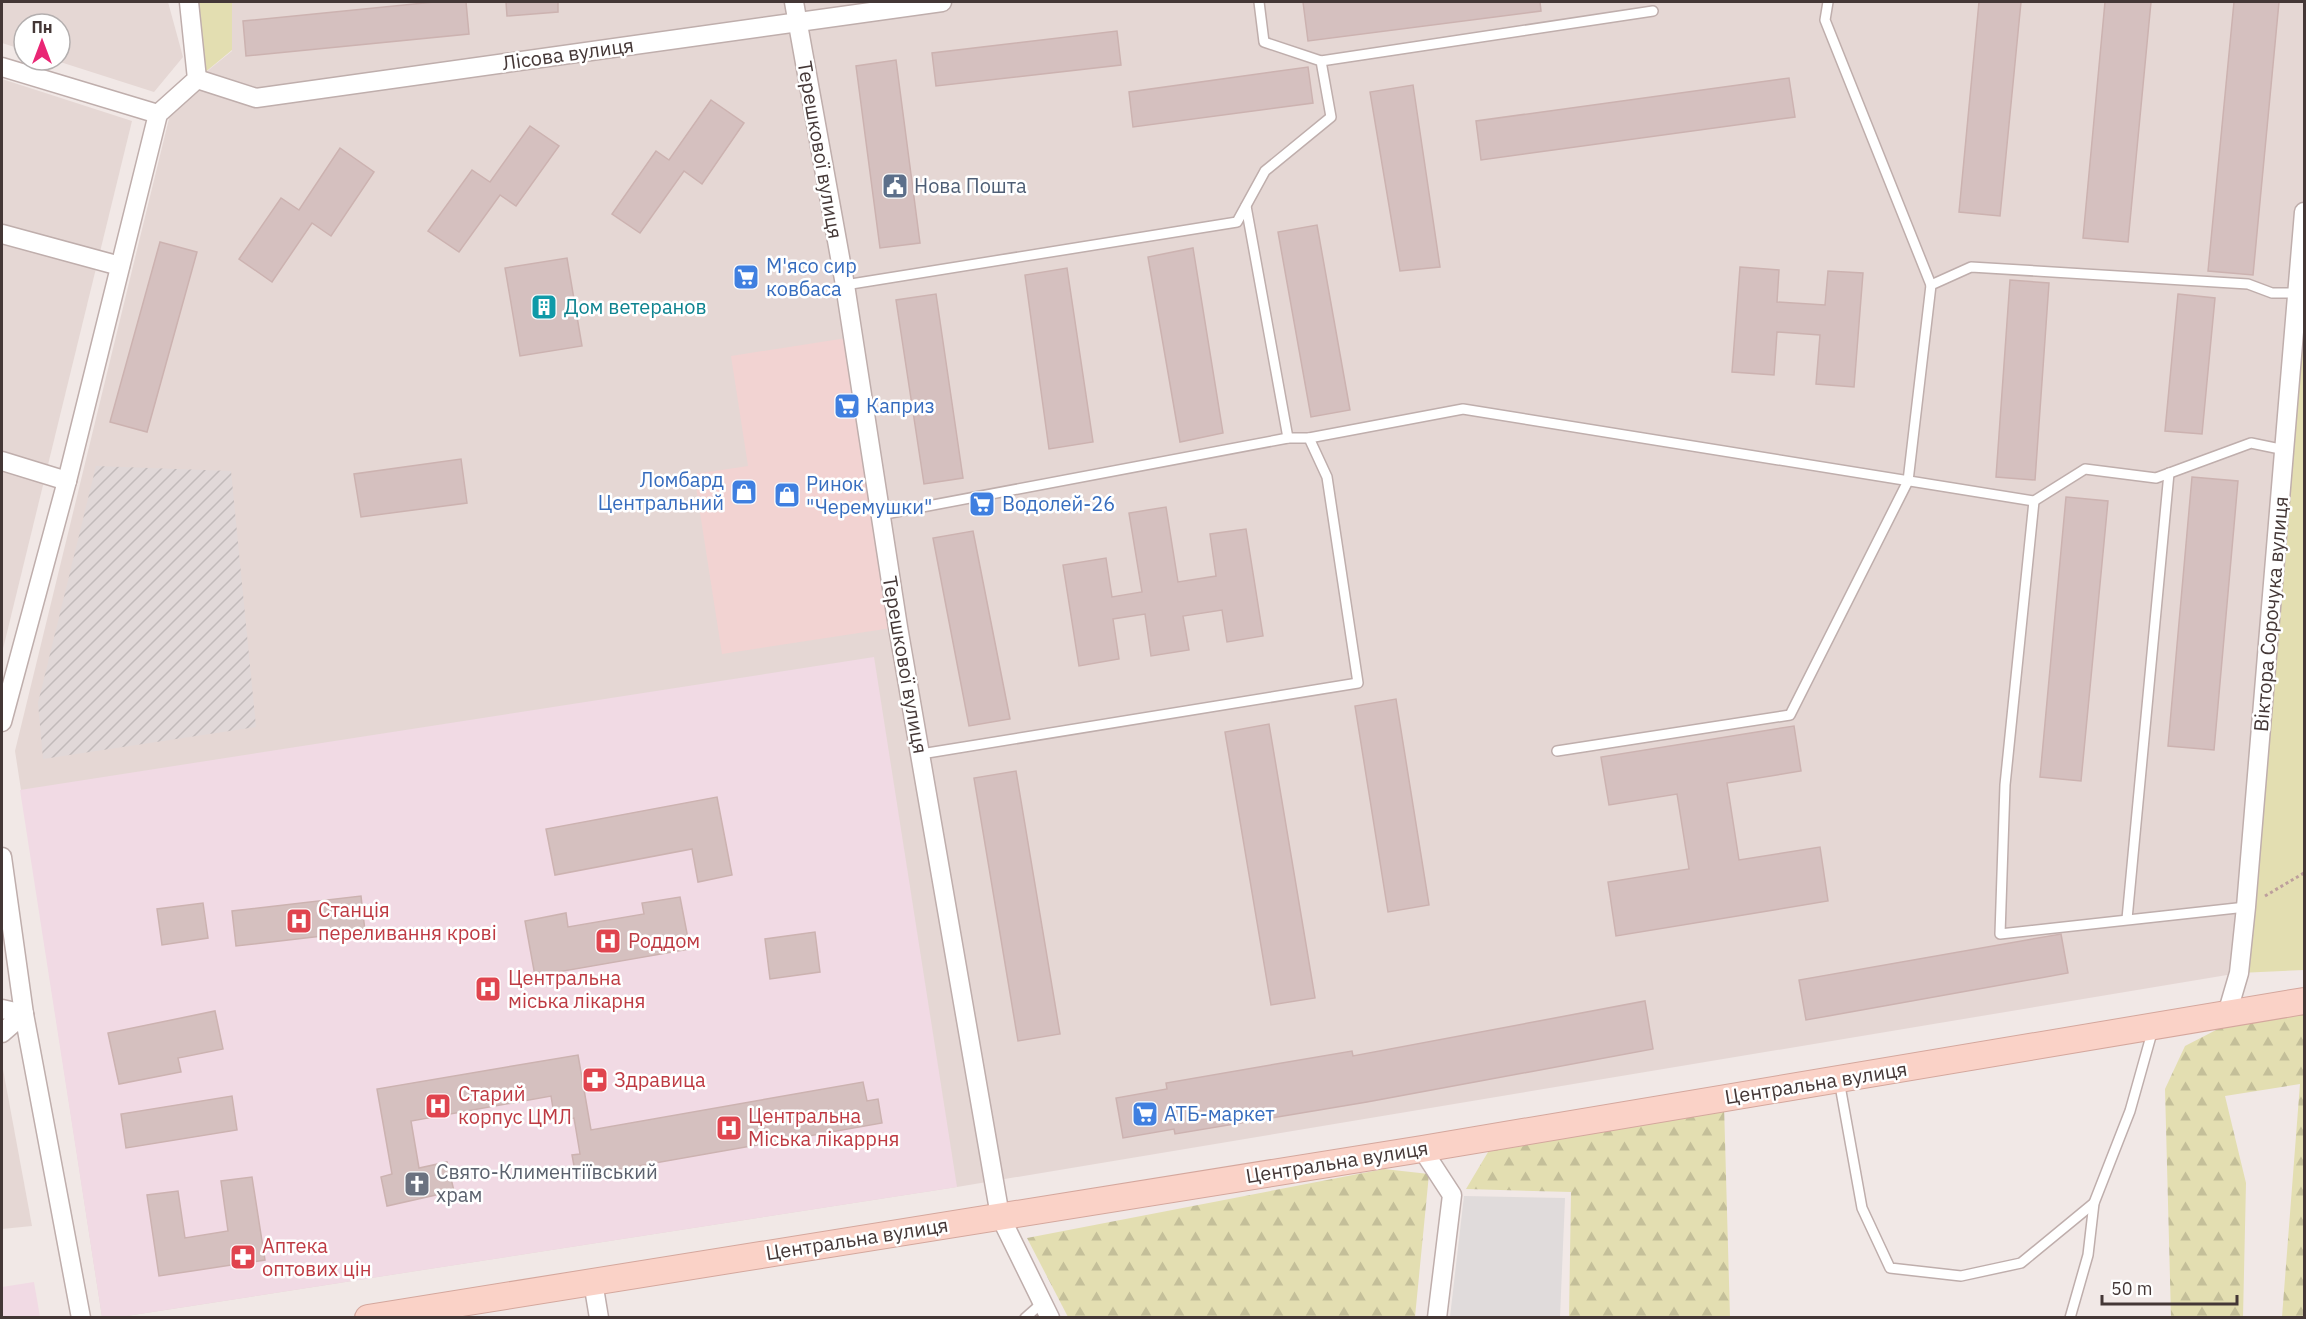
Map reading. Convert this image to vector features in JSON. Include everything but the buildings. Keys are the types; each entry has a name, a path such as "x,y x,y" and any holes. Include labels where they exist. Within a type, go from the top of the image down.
{"main road":[{"name":"Центральна вулиця","path":"368,1317 1422,1149 2304,1001"}],"street":[{"path":"2,722 68,481 158,114 197,79 189,2"},
{"name":"Терешкової вулиця","path":"794,2 844,285 880,515 1000,1216 1046,1310"},
{"name":"Лісова вулиця","path":"197,79 256,98 942,2"},
{"path":"2,67 158,114"},
{"name":"Віктора Сорочука вулиця","path":"2227,1014 2240,973 2304,222"},
{"path":"2,234 120,266"},
{"path":"2,461 68,481"},
{"path":"2,857 24,1014 81,1317"},
{"path":"2,1009 24,1014"},
{"path":"2,1033 24,1014"},
{"path":"1422,1149 1452,1195 1437,1317"},
{"path":"593,1282 599,1317"}],"lane":[{"path":"1259,2 1264,42 1322,61 1653,11"},
{"path":"1557,751 1790,715 1908,481 1931,285 1825,20 1828,2"},
{"path":"844,285 1237,222 1265,171 1331,117 1322,61"},
{"path":"1246,206 1288,438"},
{"path":"1931,285 1971,267 2248,284 2272,292 2299,293"},
{"path":"880,515 1288,438 1309,438 1463,410 2034,501 2085,469 2156,478 2252,443 2285,450"},
{"path":"921,754 1358,683 1327,477 1309,438"},
{"path":"2127,919 2169,473"},
{"path":"2034,501 2005,785 2000,934 2246,907"},
{"path":"2070,1317 2088,1255 2094,1203 2130,1111 2154,1026"},
{"path":"1839,1079 1862,1208 1890,1268 1961,1276 2021,1263 2094,1203"},
{"path":"1025,1317 1046,1310"}],"path":[{"path":"2246,907 2304,873"}],"shaded area":[{"path":"2,2 168,2 183,57 154,92 72,66 72,12 12,12 12,46 2,43"},
{"path":"232,2 2304,2 2304,212 2239,973 957,1187 120,1317 102,1317 15,751 174,98 232,51"},
{"path":"2,79 132,121 2,653"},
{"name":"Ринок \"Черемушки\"","path":"853,337 898,627 722,654 694,474 748,466 731,356"},
{"path":"96,466 231,471 256,727 43,759 38,703"},
{"name":"Центральна міська лікарня","path":"874,657 957,1187 120,1317 102,1317 20,790"},
{"path":"2,1064 32,1226 2,1229"},
{"path":"1464,1196 1565,1198 1560,1317 1450,1317"},
{"path":"34,1282 40,1317 2,1317 2,1287"}],"green space":[{"path":"189,2 232,2 232,50 197,79"},
{"path":"2304,212 2304,970 2239,973"},
{"path":"2304,1004 2304,1317 2282,1317 2300,1084 2225,1096 2246,1183 2243,1318 2171,1317 2165,1089 2185,1046 2247,1014"},
{"path":"1724,1105 1730,1317 1569,1317 1571,1192 1466,1189 1494,1142"},
{"path":"1384,1169 1429,1174 1415,1317 1068,1317 1027,1238"}],"place":[{"name":"Нова Пошта","path":"895,186"},
{"name":"М'ясо сир ковбаса","path":"746,277"},
{"name":"Дом ветеранов","path":"544,307"},
{"name":"Каприз","path":"847,406"},
{"name":"Ломбард Центральний","path":"744,492"},
{"name":"Ринок \"Черемушки\"","path":"787,495"},
{"name":"Водолей-26","path":"982,504"},
{"name":"Станція переливання крові","path":"299,921"},
{"name":"Роддом","path":"608,941"},
{"name":"Центральна міська лікарня","path":"488,989"},
{"name":"Здравица","path":"595,1080"},
{"name":"Старий корпус ЦМЛ","path":"438,1106"},
{"name":"АТБ-маркет","path":"1145,1114"},
{"name":"Центральна Міська лікаррня","path":"729,1128"},
{"name":"Свято-Климентіївський храм","path":"417,1184"},
{"name":"Аптека оптових цін","path":"243,1257"}]}
